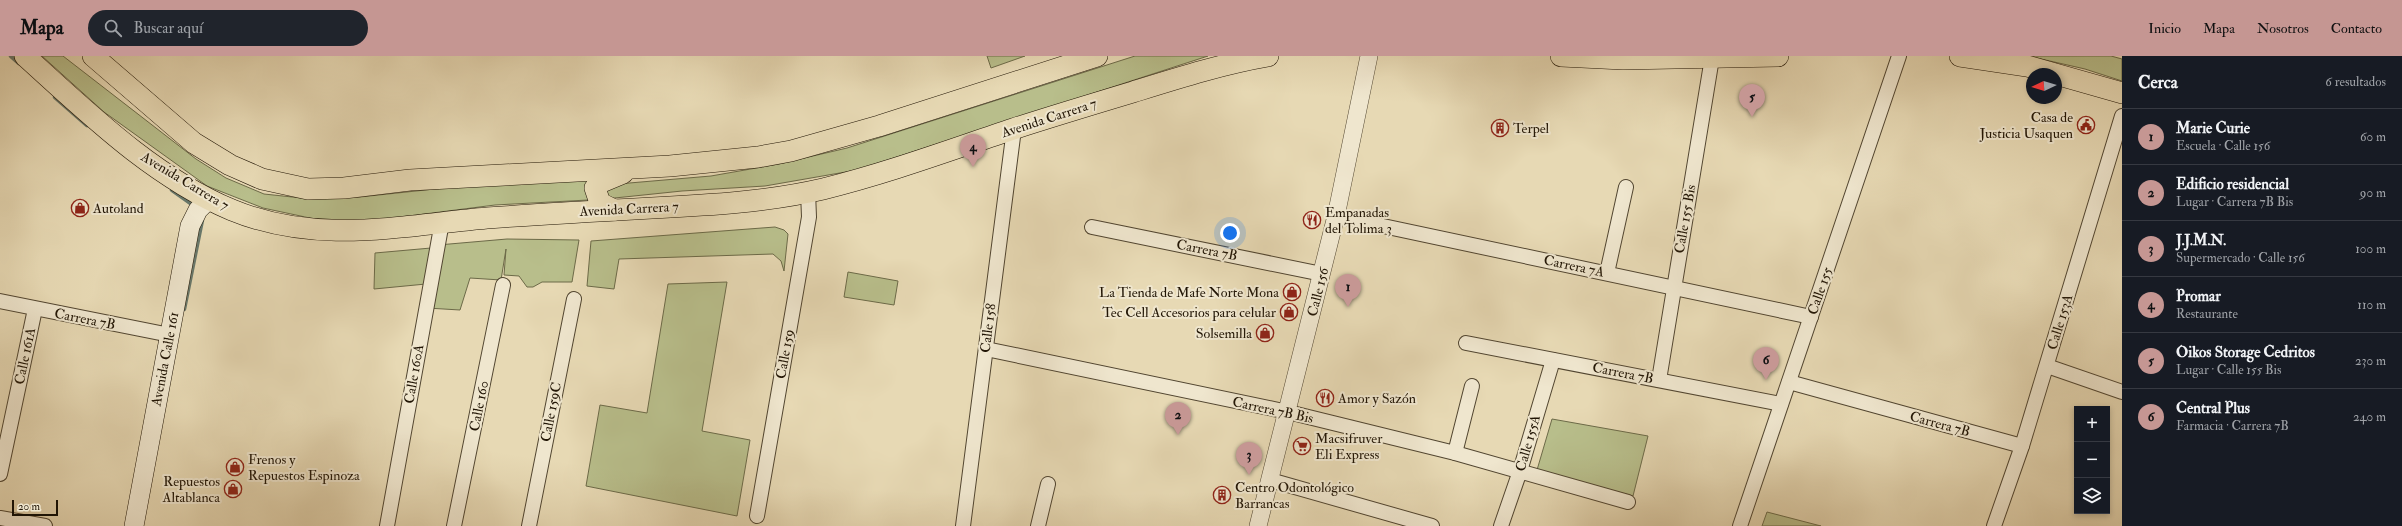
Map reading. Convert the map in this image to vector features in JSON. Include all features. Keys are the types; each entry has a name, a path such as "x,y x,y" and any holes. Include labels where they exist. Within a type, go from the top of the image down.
{"main road":[{"name":"Avenida Carrera 7","path":"25,56 72,99 134,149 167,173 209,199 256,218 301,228 335,232 377,230 442,222 614,210 729,204 808,192 897,169 1014,129 1236,61 1268,56"},
{"path":"85,56 111,72"},
{"path":"93,56 194,143 230,165 262,179 286,186 308,189 344,188 410,180 650,166 752,157 791,151 878,126 1097,56"},
{"path":"1561,56 1623,59 1778,56"},
{"path":"1960,56 2027,66 2122,93"},
{"path":"614,210 600,203 596,196 595,188 599,183 615,175 650,166"},
{"name":"Avenida Calle 161","path":"134,526 190,226 198,210 209,199"}],"street":[{"name":"Calle 156","path":"1258,526 1288,412 1336,216 1369,56"},
{"name":"Calle 155","path":"1740,526 1899,56"},
{"name":"Calle 155 Bis","path":"1659,380 1712,58"},
{"name":"Calle 153A","path":"1994,526 2022,446 2047,366 2122,116"},
{"name":"Calle 158","path":"963,526 1014,129"},
{"path":"1607,273 1626,187"},
{"name":"Calle 159","path":"757,516 808,222 808,192"},
{"name":"Carrera 7A","path":"1336,216 1811,317"},
{"name":"Calle 160A","path":"387,526 442,222"},
{"name":"Carrera 7B","path":"1092,227 1322,274"},
{"name":"Calle 160","path":"454,526 503,285"},
{"name":"Calle 159C","path":"529,526 574,299"},
{"name":"Carrera 7B","path":"0,302 170,335"},
{"name":"Calle 161A","path":"0,474 35,309"},
{"name":"Carrera 7B","path":"1466,343 1781,404"},
{"name":"Carrera 7B Bis","path":"986,348 1288,412 1455,453 1628,502"},
{"name":"Calle 155A","path":"1501,526 1520,471 1553,360"},
{"path":"2047,366 2122,392"},
{"name":"Carrera 7B","path":"1789,382 2022,446"},
{"path":"1455,453 1472,386"},
{"path":"1270,480 1432,526"},
{"path":"1038,526 1048,484"},
{"path":"0,518 45,526"}],"green space":[{"path":"42,56 63,56 196,159 226,178 264,194 311,199 360,197 472,185 588,180 588,200 495,205 369,221 324,221 263,208 207,186 104,112"},
{"path":"987,56 1025,56 991,68"},
{"path":"1135,56 1208,56 857,170 765,186 682,191 605,199 606,185 711,176 779,164 847,148"},
{"path":"2028,56 2111,56 2122,59 2122,81 2085,69"},
{"path":"775,227 784,230 788,234 784,271 781,261 773,254 619,259 614,289 587,286 591,241"},
{"path":"507,239 579,240 572,282 542,282 533,287 527,287 519,276 504,275 506,249 501,280 470,278 460,310 427,308 438,245"},
{"path":"431,248 426,284 374,289 375,253"},
{"path":"848,272 898,281 894,305 844,297"},
{"path":"727,282 702,431 750,440 737,516 586,486 600,405 647,413 668,284"},
{"path":"1552,419 1648,436 1633,496 1537,470"},
{"path":"1767,512 1821,526 1762,526"}],"waterway":[{"path":"11,56 19,63"},
{"path":"55,97 87,125"},
{"path":"172,190 196,207"},
{"path":"184,309 202,220"}],"place":[{"name":"Oikos Storage Cedritos","path":"1752,117"},
{"name":"Casa de Justicia Usaquen","path":"2086,125"},
{"name":"Terpel","path":"1500,128"},
{"name":"Promar","path":"973,167"},
{"name":"Autoland","path":"80,208"},
{"name":"Empanadas del Tolima 3","path":"1312,220"},
{"name":"La Tienda de Mafe Norte Mona","path":"1292,292"},
{"name":"Marie Curie","path":"1348,307"},
{"name":"Tec Cell Accesorios para celular","path":"1289,312"},
{"name":"Solsemilla","path":"1265,333"},
{"name":"Central Plus","path":"1766,380"},
{"name":"Amor y Sazón","path":"1325,398"},
{"name":"Edificio residencial","path":"1178,435"},
{"name":"Macsifruver Eli Express","path":"1302,446"},
{"name":"Frenos y Repuestos Espinoza","path":"235,467"},
{"name":"J.J.M.N.","path":"1249,475"},
{"name":"Repuestos Altablanca","path":"233,489"},
{"name":"Centro Odontológico Barrancas","path":"1222,495"}]}
